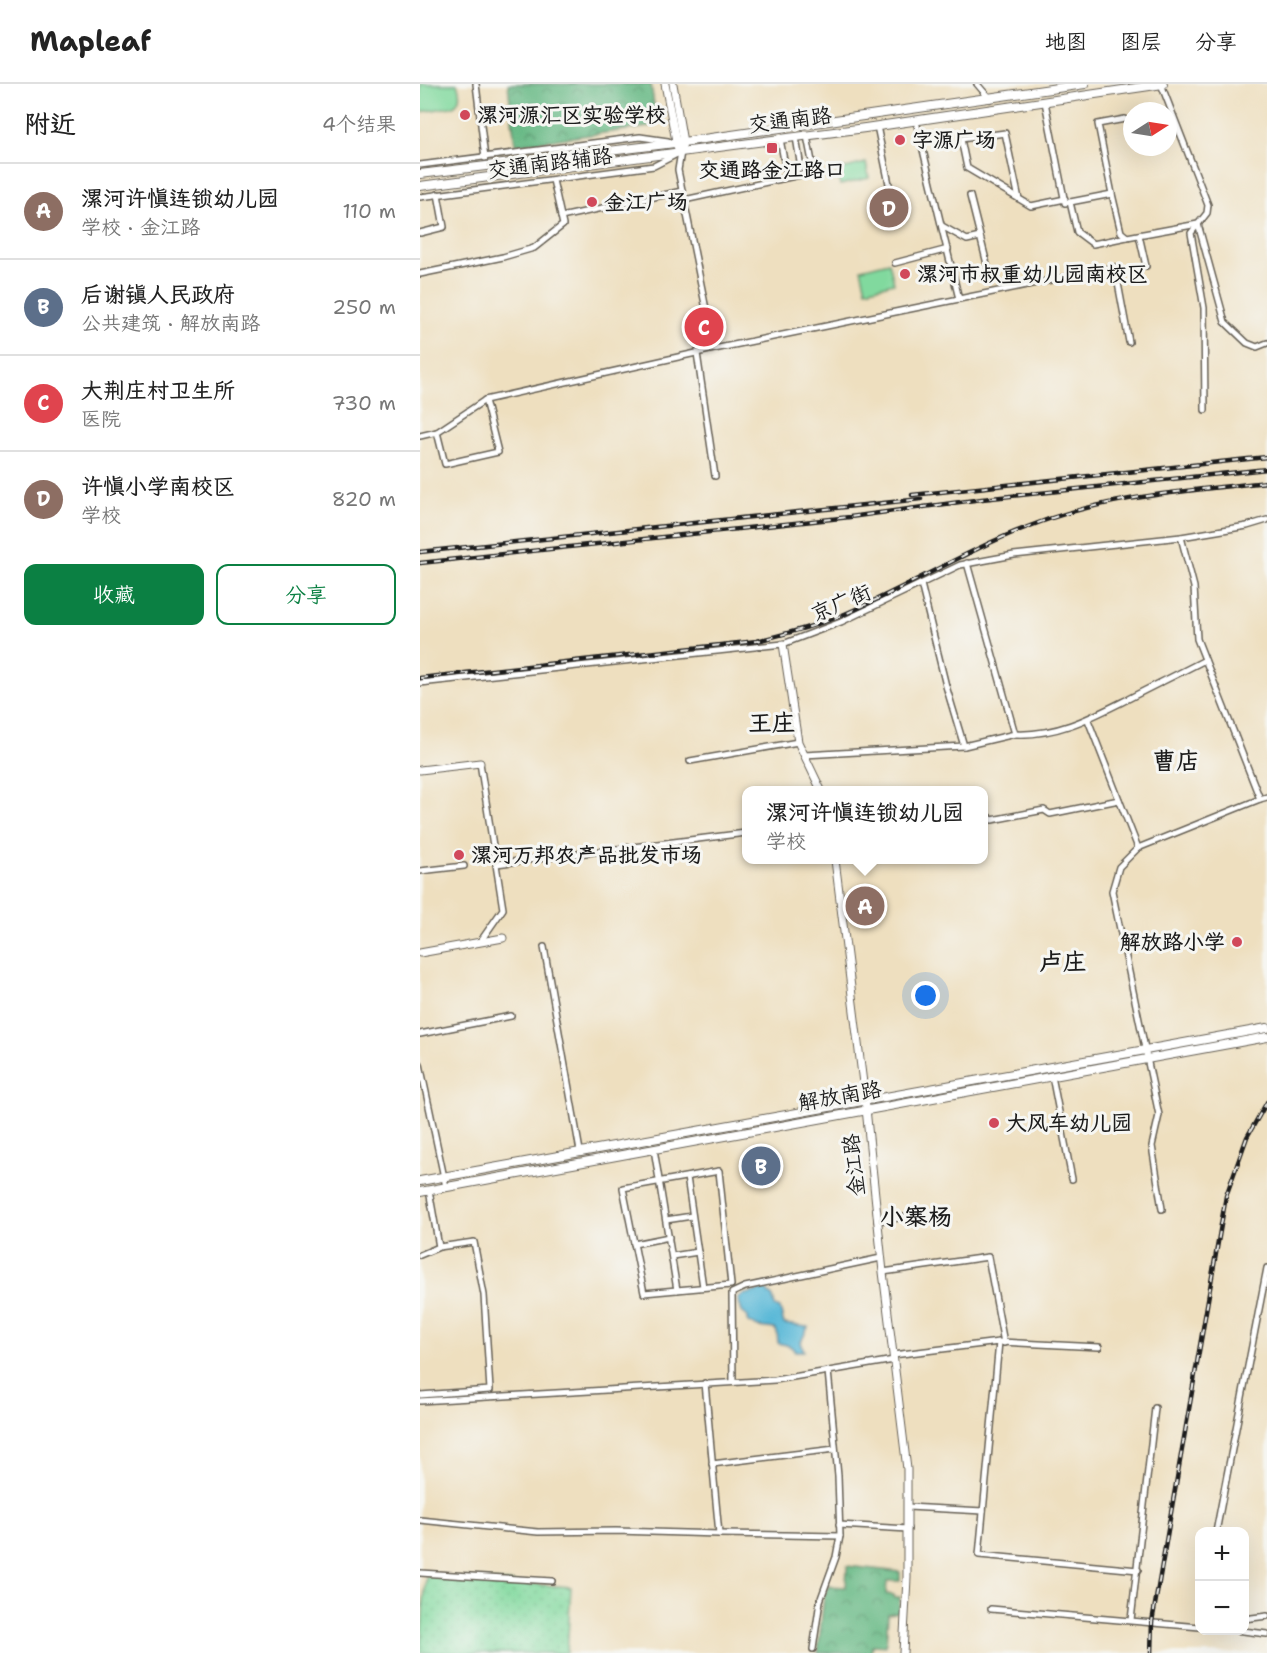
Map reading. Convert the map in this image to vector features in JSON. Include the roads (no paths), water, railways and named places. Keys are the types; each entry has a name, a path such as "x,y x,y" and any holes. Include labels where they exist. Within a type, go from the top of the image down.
{"main road":[{"name":"交通南路","path":"420,174 486,161 679,142 1085,84"},
{"name":"交通南路","path":"420,186 807,136 1162,84"},
{"path":"863,117 865,128"},
{"path":"486,161 488,177"},
{"name":"解放南路","path":"425,1191 1052,1076 1267,1028"},
{"name":"解放南路","path":"420,1181 865,1099 1267,1037"}],"street":[{"path":"476,84 486,161"},
{"path":"665,84 681,152 678,170 714,349"},
{"path":"673,84 679,142"},
{"path":"977,84 990,99"},
{"path":"1162,84 1208,205 1207,213 1191,233 1204,308 1205,410"},
{"path":"1045,102 1067,201 1077,232 1093,244 1198,224"},
{"path":"1123,119 1098,124 1121,232 1127,237"},
{"path":"916,121 959,299"},
{"path":"877,126 889,184"},
{"path":"1019,199 1005,133 961,139 967,168 1019,199 1031,206 1112,194"},
{"path":"684,200 814,172 807,136"},
{"path":"780,139 786,171 801,168 796,137"},
{"name":"交通南路辅路","path":"420,197 654,166 681,152"},
{"name":"交通南路辅路","path":"420,165 486,161"},
{"path":"488,177 489,188"},
{"path":"420,273 503,257 534,248 563,225 553,180"},
{"path":"561,217 682,191"},
{"path":"420,233 444,227 438,194"},
{"path":"970,196 990,276"},
{"path":"1198,224 1225,322 1247,343 1257,347 1267,343"},
{"path":"942,226 967,240 980,237"},
{"path":"1139,235 1146,266"},
{"path":"895,263 948,249"},
{"path":"420,436 437,432 485,400 714,349 1115,267 1129,342"},
{"path":"697,353 715,476"},
{"path":"437,432 445,464 498,452 485,400"},
{"name":"京广街","path":"420,684 783,644 841,622 967,563 1014,555 1181,537 1247,526 1267,520"},
{"path":"1181,537 1194,587 1197,639 1260,799"},
{"path":"967,563 1015,734"},
{"path":"921,584 946,686 964,746"},
{"path":"783,644 798,742 819,786"},
{"path":"804,755 964,746 1015,734 1044,733 1062,729 1088,720 1205,660"},
{"path":"1088,720 1138,848"},
{"path":"690,761 798,742"},
{"path":"420,770 480,763 503,909 480,942"},
{"path":"1162,1209 1152,1146 1158,1115 1112,891 1119,867 1138,848 1267,797"},
{"path":"988,816 992,820 1044,810 1050,814 1119,800"},
{"path":"496,864 742,834"},
{"name":"金江路","path":"836,864 907,1469 908,1529 903,1653"},
{"path":"420,871 464,866"},
{"path":"420,953 503,938"},
{"path":"544,947 580,1151"},
{"path":"420,1034 511,1016"},
{"path":"420,1064 446,1187"},
{"path":"1052,1076 1072,1179"},
{"path":"654,1149 677,1290"},
{"path":"719,1171 731,1285 644,1293 623,1188 687,1177 719,1171"},
{"path":"687,1177 703,1287"},
{"path":"425,1191 439,1247"},
{"path":"666,1220 693,1216"},
{"path":"877,1221 913,1216"},
{"path":"634,1244 669,1237"},
{"path":"420,1255 439,1247 474,1242 484,1295 490,1390 420,1395"},
{"path":"672,1256 698,1252"},
{"path":"883,1272 988,1257 1002,1342 979,1555 1138,1570"},
{"path":"733,1382 732,1293 745,1287 881,1258"},
{"path":"1217,1527 1267,1268"},
{"path":"420,1401 775,1380 894,1358 1002,1342 1099,1347"},
{"path":"813,1649 820,1601 836,1557 840,1536 828,1371"},
{"path":"705,1383 719,1534"},
{"path":"1131,1620 1155,1408"},
{"path":"712,1464 835,1449"},
{"path":"908,1507 983,1511"},
{"path":"420,1520 538,1532 616,1531 840,1536"},
{"path":"839,1525 908,1529"},
{"path":"420,1573 552,1581"},
{"path":"991,1609 1195,1626"},
{"path":"1249,1618 1267,1616"},
{"path":"1249,1632 1267,1634"}],"water":[{"path":"765,1289 773,1297 775,1306 780,1308 784,1324 808,1327 801,1342 804,1351 795,1351 790,1346 778,1343 775,1329 758,1327 748,1322 748,1317 742,1312 738,1299 742,1295"}],"railway":[{"path":"912,495 1267,457"},
{"path":"420,563 1267,469"},
{"path":"420,678 757,641 840,616 982,547 1058,516 1147,496 1267,482"},
{"path":"420,552 921,499"},
{"path":"1151,1653 1152,1622 1226,1196 1247,1137 1267,1102"}],"place":[{"name":"漯河源汇区实验学校","path":"465,115"},
{"name":"字源广场","path":"900,140"},
{"name":"交通路金江路口","path":"772,148"},
{"name":"金江广场","path":"592,202"},
{"name":"许慎小学南校区","path":"889,208"},
{"name":"漯河市叔重幼儿园南校区","path":"905,274"},
{"name":"大荆庄村卫生所","path":"704,327"},
{"name":"漯河万邦农产品批发市场","path":"459,855"},
{"name":"漯河许慎连锁幼儿园","path":"865,906"},
{"name":"解放路小学","path":"1237,942"},
{"name":"大风车幼儿园","path":"994,1123"},
{"name":"后谢镇人民政府","path":"761,1166"}],"district":[{"name":"王庄","path":"772,723"},
{"name":"曹店","path":"1176,761"},
{"name":"卢庄","path":"1063,962"},
{"name":"小寨杨","path":"916,1217"}]}
